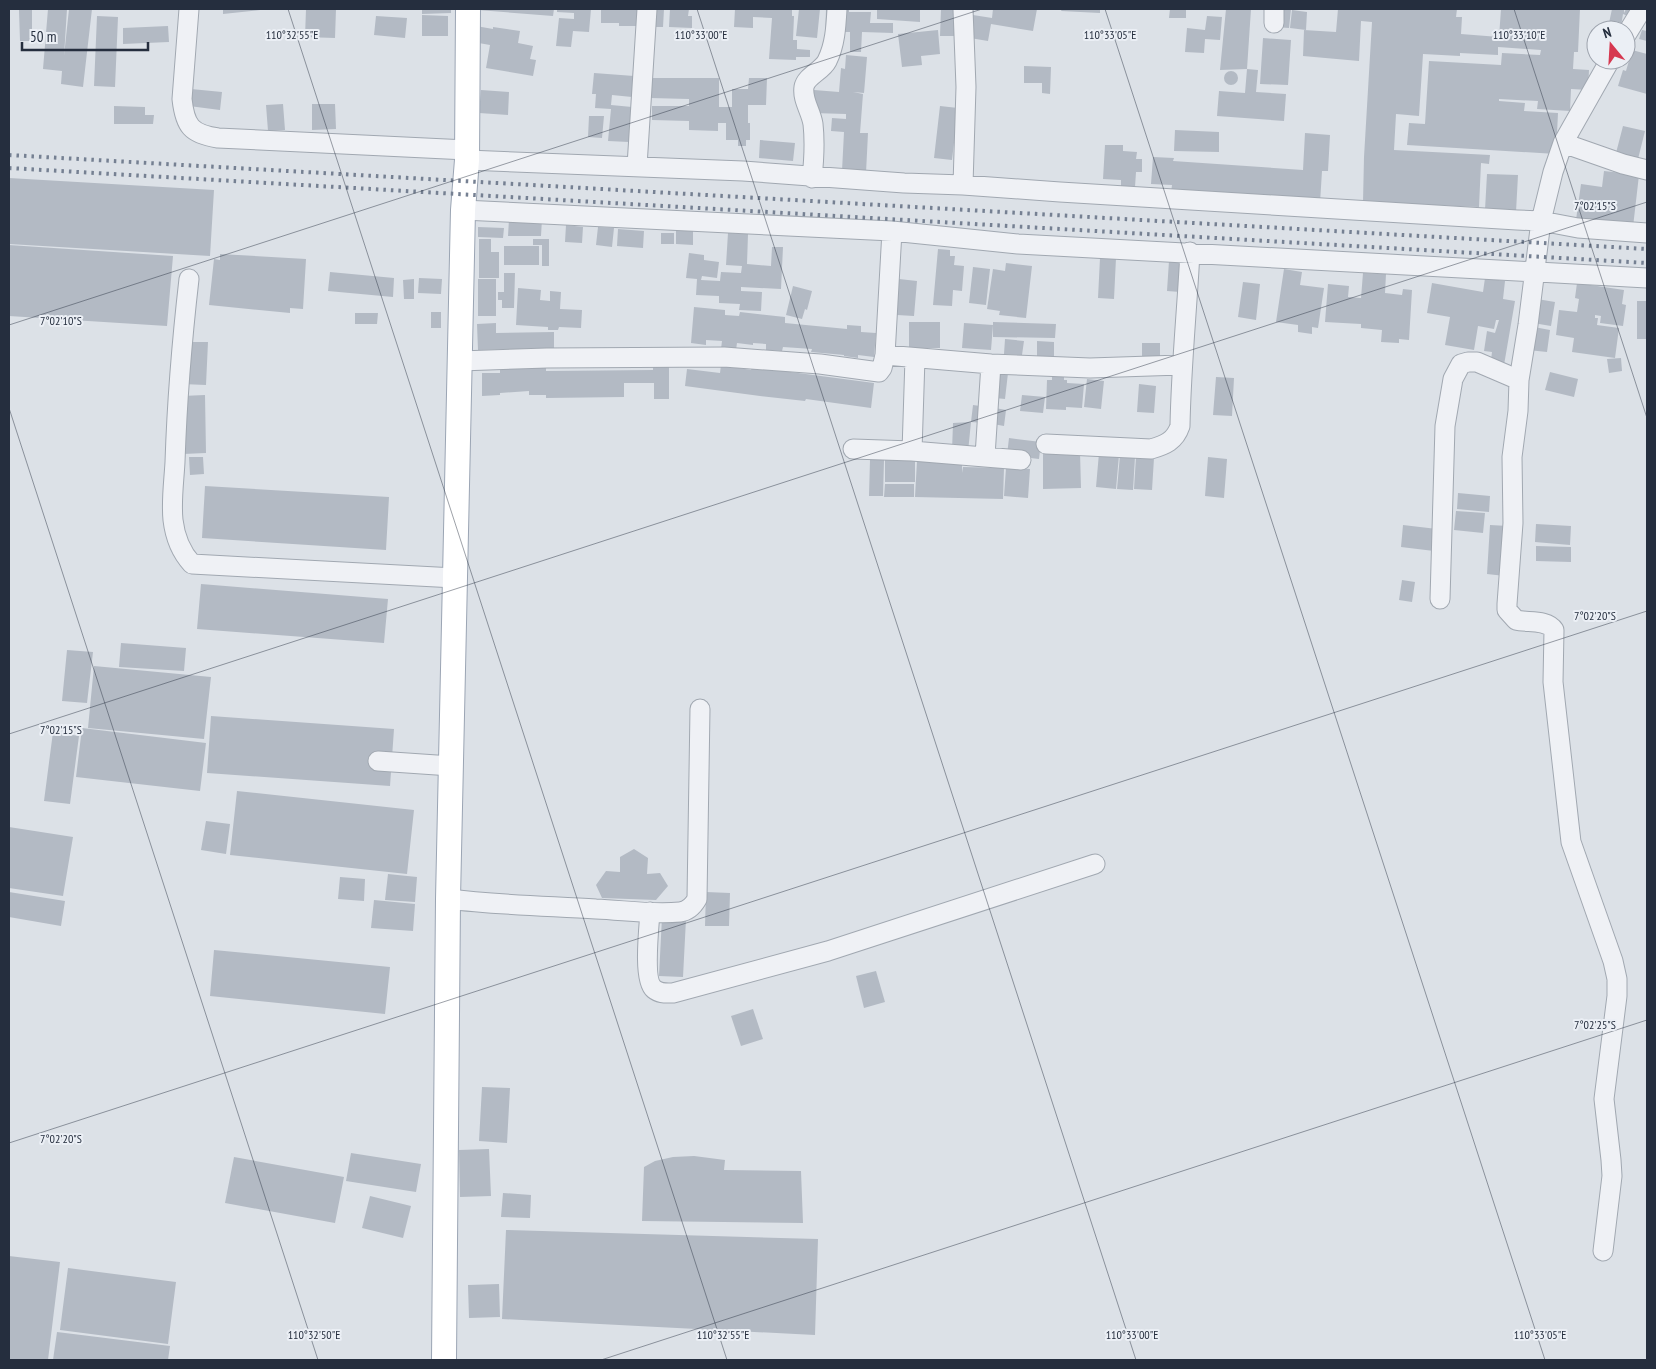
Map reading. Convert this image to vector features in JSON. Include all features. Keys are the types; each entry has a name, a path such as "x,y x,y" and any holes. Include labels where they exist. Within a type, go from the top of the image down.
{"main road":[{"path":"444,1360 448,899 463,210 467,154 468,9"}],"street":[{"path":"189,9 182,100 183,114 191,128 202,136 637,166 743,171 812,178 963,185 1541,222 1578,228 1647,233"},
{"path":"637,166 646,9"},
{"path":"812,178 814,155 813,126 804,87 806,82 821,70 827,61 835,37 837,9"},
{"path":"963,9 966,87 963,185"},
{"path":"1635,20 1642,9"},
{"path":"1603,1252 1612,1176 1604,1099 1614,1021 1617,979 1613,961 1572,842 1554,690 1554,630 1543,623 1516,620 1507,610 1512,523 1512,457 1518,410 1519,380 1541,222 1553,172 1563,143 1604,70"},
{"path":"1563,143 1623,164 1647,170"},
{"path":"463,210 892,231 1018,244 1647,278"},
{"path":"460,361 547,358 724,357 820,364 876,373 882,368 885,356 892,231"},
{"path":"1046,444 1151,449 1165,445 1177,435 1180,426 1181,366 1187,318 1190,252"},
{"path":"189,279 180,367 173,519 178,542 184,555 192,564 455,578"},
{"path":"885,356 991,364 1090,368 1181,366"},
{"path":"912,451 915,358"},
{"path":"1440,599 1445,426 1453,379 1462,364 1477,362 1519,380"},
{"path":"985,456 991,364"},
{"path":"853,449 912,451 1021,460"},
{"path":"448,899 490,904 650,912 680,912 694,905 697,899 700,710"},
{"path":"378,761 451,766"},
{"path":"650,912 649,980 653,988 661,993 673,993 828,951 1095,864"}],"building":[{"path":"48,9 67,9 64,56 69,9 92,9 83,87 61,84 62,71 43,69"},
{"path":"223,9 260,9 260,10 223,14"},
{"path":"306,9 336,9 335,38 305,37"},
{"path":"422,9 451,9 451,13 422,14"},
{"path":"478,9 554,9 553,16"},
{"path":"557,9 591,9 589,32 573,31 571,47 556,46 559,18 574,19 574,13 557,12"},
{"path":"601,9 639,9 638,26 619,26 619,23 601,23"},
{"path":"650,9 664,9 663,27 649,27"},
{"path":"670,9 689,9 688,16 692,16 692,28 669,27"},
{"path":"735,9 792,9 792,16 794,16 793,40 797,40 797,49 810,50 810,57 796,57 796,60 769,59 772,18 753,17 753,28 734,27"},
{"path":"799,9 820,9 817,38 796,36"},
{"path":"826,9 849,9 849,12 871,12 870,23 893,23 893,33 862,32 861,52 850,52 850,32 844,32 844,40 825,40"},
{"path":"877,9 920,9 920,22 877,19"},
{"path":"941,9 956,9 955,36 940,36"},
{"path":"993,9 1037,9 1033,31 991,24 988,41 970,38 973,15 992,18"},
{"path":"1062,9 1100,9 1100,13 1061,11"},
{"path":"1170,9 1186,9 1186,18 1169,18"},
{"path":"1226,9 1251,9 1247,69 1220,70"},
{"path":"1277,9 1291,9 1289,28 1275,27"},
{"path":"1338,9 1457,9 1456,17 1462,17 1461,34 1499,37 1501,9 1580,9 1578,52 1574,52 1573,69 1589,70 1588,90 1571,89 1570,111 1537,109 1538,101 1499,99 1499,101 1525,103 1524,111 1558,113 1556,154 1407,145 1409,123 1425,124 1429,61 1501,65 1502,53 1540,55 1541,50 1498,47 1498,55 1460,53 1460,56 1423,54 1419,116 1396,114 1394,150 1490,155 1489,164 1481,163 1479,207 1363,202 1372,22 1361,21 1359,61 1303,56 1304,30 1336,32"},
{"path":"1612,9 1624,9 1624,13 1626,9 1634,9 1630,17 1623,14 1622,20 1610,20"},
{"path":"19,10 32,10 32,41 20,41"},
{"path":"1292,10 1307,12 1306,30 1290,28"},
{"path":"422,15 448,16 448,36 422,36"},
{"path":"97,16 118,17 115,87 94,86"},
{"path":"376,16 407,18 405,38 374,35"},
{"path":"1207,16 1222,17 1220,40 1205,39 1204,53 1185,52 1187,28 1205,30"},
{"path":"168,26 169,42 123,44 123,28"},
{"path":"476,26 520,31 518,43 533,46 530,59 536,60 533,76 486,68 490,45 473,42"},
{"path":"938,30 940,54 921,56 922,65 902,67 898,34"},
{"path":"1642,30 1647,31 1647,41 1639,39"},
{"path":"1263,38 1291,40 1288,85 1260,84"},
{"path":"1636,51 1647,54 1647,94 1618,86 1623,70 1636,70"},
{"path":"846,55 867,57 864,93 853,92 863,94 860,133 868,133 866,173 842,171 844,132 831,131 832,118 846,119 846,114 813,113 814,90 839,92 841,68 845,69"},
{"path":"1024,66 1051,67 1050,94 1042,93 1042,83 1024,83"},
{"path":"1247,69 1258,70 1256,92 1286,94 1284,121 1217,116 1219,91 1245,93"},
{"path":"1228,71 1234,71 1238,78 1234,85 1228,85 1224,81 1224,75"},
{"path":"594,73 634,76 632,97 612,95 611,105 632,107 629,142 608,141 611,109 595,108 596,94 592,94"},
{"path":"650,78 719,78 719,107 732,107 732,89 748,89 749,78 767,78 766,105 748,105 750,140 746,140 746,146 738,146 738,140 726,140 726,123 718,123 718,131 689,130 689,121 652,120 652,106 689,106 689,99 650,98"},
{"path":"191,89 222,92 220,110 189,106"},
{"path":"481,90 509,92 508,115 479,113"},
{"path":"283,104 285,130 268,131 266,105"},
{"path":"312,104 335,104 336,129 312,130"},
{"path":"114,106 145,107 145,115 154,115 153,124 114,124"},
{"path":"940,106 958,108 952,160 934,158"},
{"path":"589,116 604,116 602,138 588,137"},
{"path":"1623,126 1645,131 1638,159 1616,153"},
{"path":"1175,130 1219,132 1219,152 1174,151"},
{"path":"1305,133 1330,135 1328,171 1322,171 1320,203 1171,193 1172,185 1151,184 1153,157 1174,158 1173,161 1303,170"},
{"path":"760,140 795,143 793,161 759,158"},
{"path":"1105,145 1123,145 1123,151 1137,152 1136,159 1142,159 1142,172 1136,172 1135,187 1121,186 1121,180 1103,179"},
{"path":"1604,171 1639,175 1633,227 1576,220 1581,184 1602,187"},
{"path":"1487,174 1518,175 1516,212 1485,210"},
{"path":"9,178 214,190 210,256 9,244"},
{"path":"509,219 542,219 541,236 508,236"},
{"path":"566,225 583,227 582,243 565,242"},
{"path":"676,226 693,227 693,245 676,244"},
{"path":"478,227 504,228 503,238 478,237"},
{"path":"598,227 614,228 612,247 596,245"},
{"path":"618,229 644,231 643,248 617,246"},
{"path":"661,233 674,233 674,244 661,244"},
{"path":"728,233 748,234 747,264 771,266 772,247 783,247 781,289 741,287 741,291 762,292 761,311 739,310 740,304 719,303 719,296 696,295 697,279 686,278 689,253 704,255 704,260 719,262 717,278 702,276 701,280 720,281 721,272 741,273 742,266 726,265"},
{"path":"479,239 491,239 491,252 499,252 499,278 479,278"},
{"path":"533,239 549,239 549,266 542,266 542,245 533,245"},
{"path":"9,245 173,256 167,326 9,316"},
{"path":"504,246 539,246 539,265 504,265"},
{"path":"938,249 950,250 950,256 955,256 954,265 964,266 962,291 953,290 952,306 933,305"},
{"path":"220,254 306,259 303,309 290,308 290,313 209,305 214,259 220,260"},
{"path":"1100,258 1116,258 1114,299 1098,298"},
{"path":"1169,261 1189,262 1194,293 1167,291"},
{"path":"1006,263 1032,266 1026,318 999,315 1000,311 987,309 993,269 1005,271"},
{"path":"973,267 990,269 986,305 969,303"},
{"path":"1284,269 1302,272 1300,285 1324,288 1318,328 1312,327 1312,334 1298,332 1298,325 1276,322"},
{"path":"330,272 394,278 393,297 328,291"},
{"path":"504,273 515,273 514,308 502,308 502,300 498,300 498,292 504,292"},
{"path":"1363,273 1386,274 1385,293 1402,295 1403,289 1412,290 1409,340 1399,339 1399,343 1381,342 1382,330 1361,328 1361,324 1325,322 1328,284 1349,286 1348,297 1361,298"},
{"path":"419,278 442,279 441,294 418,293"},
{"path":"1485,278 1505,281 1503,299 1515,301 1504,365 1491,360 1492,352 1484,351 1487,331 1495,333 1499,320 1496,320 1494,329 1478,326 1474,350 1445,345 1450,317 1427,313 1432,283 1483,292"},
{"path":"414,279 414,299 404,299 403,280"},
{"path":"478,279 496,279 496,316 478,316"},
{"path":"893,280 917,281 914,316 897,315 898,301 891,301"},
{"path":"1243,282 1260,284 1256,320 1238,317"},
{"path":"1577,283 1624,290 1622,304 1626,305 1623,326 1600,323 1601,316 1595,315 1595,318 1598,318 1597,325 1619,328 1615,358 1572,352 1574,338 1556,335 1559,310 1577,312 1579,299 1575,298"},
{"path":"793,286 812,291 807,310 805,309 802,319 786,315"},
{"path":"518,288 541,290 540,300 550,301 550,291 561,292 560,309 582,310 581,328 559,327 558,330 548,330 548,327 516,325"},
{"path":"1537,299 1555,302 1551,326 1533,323"},
{"path":"1637,301 1647,301 1647,339 1637,339"},
{"path":"694,307 725,310 725,315 739,316 740,312 785,317 785,323 847,329 847,325 861,326 861,332 876,333 874,357 858,355 858,358 811,352 812,349 783,347 782,351 766,350 766,344 753,343 753,345 737,343 736,350 721,349 722,341 706,340 706,345 691,343"},
{"path":"431,312 441,312 441,328 431,328"},
{"path":"355,313 378,313 377,324 355,324"},
{"path":"909,322 940,322 940,348 909,348"},
{"path":"993,322 1056,324 1055,338 993,337"},
{"path":"496,323 496,333 554,332 554,348 478,350 477,324"},
{"path":"964,323 993,325 991,350 962,348"},
{"path":"1534,327 1550,330 1547,352 1528,350"},
{"path":"1005,339 1024,341 1022,355 1004,354"},
{"path":"1037,341 1054,342 1054,359 1037,358"},
{"path":"183,342 208,342 206,385 182,384"},
{"path":"1142,343 1160,343 1160,364 1142,364"},
{"path":"1621,358 1622,371 1609,373 1607,359"},
{"path":"721,365 751,370 752,367 874,383 871,408 685,386 687,369 720,373"},
{"path":"653,366 669,366 669,399 654,399 654,383 624,383 624,397 546,398 546,395 529,395 529,391 482,396 482,373 500,373 500,368 546,368 546,371 653,370"},
{"path":"998,372 1008,373 1005,399 995,398"},
{"path":"1550,372 1578,379 1574,397 1545,390"},
{"path":"1052,375 1064,376 1064,380 1067,380 1067,383 1084,384 1082,408 1066,407 1066,410 1046,409 1047,380 1052,380"},
{"path":"1216,377 1234,378 1232,416 1213,415"},
{"path":"1087,379 1104,381 1101,409 1084,407"},
{"path":"1139,384 1156,386 1154,413 1137,412"},
{"path":"205,395 206,453 183,454 182,396"},
{"path":"1022,395 1045,397 1043,413 1020,411"},
{"path":"973,405 987,407 984,423 971,422"},
{"path":"995,408 1006,410 1004,426 993,424"},
{"path":"971,422 968,452 952,451 953,423"},
{"path":"1009,438 1041,442 1039,459 1007,455"},
{"path":"1043,452 1080,452 1081,488 1043,489"},
{"path":"1099,453 1119,455 1116,489 1096,487"},
{"path":"1120,455 1135,457 1133,490 1117,489"},
{"path":"189,457 203,457 204,474 190,475"},
{"path":"1136,457 1154,458 1152,490 1134,489"},
{"path":"1208,457 1227,459 1224,498 1205,496"},
{"path":"870,460 884,460 883,496 869,496"},
{"path":"885,460 915,460 915,482 885,482"},
{"path":"917,461 962,463 962,473 963,467 1004,468 1003,499 915,497"},
{"path":"1006,468 1030,469 1028,498 1004,496"},
{"path":"885,484 914,484 914,497 884,497"},
{"path":"205,486 389,497 386,550 202,538"},
{"path":"1458,493 1490,496 1489,512 1457,509"},
{"path":"1456,511 1485,513 1483,533 1454,530"},
{"path":"1536,524 1571,526 1570,545 1535,542"},
{"path":"1403,525 1437,529 1434,551 1401,547"},
{"path":"1490,525 1508,526 1505,576 1487,574"},
{"path":"1536,546 1571,547 1571,562 1536,561"},
{"path":"1402,580 1415,582 1412,602 1399,600"},
{"path":"201,584 388,599 384,643 197,629"},
{"path":"121,643 186,648 184,671 119,667"},
{"path":"67,650 93,652 87,703 62,701"},
{"path":"94,666 211,677 204,739 88,728"},
{"path":"211,716 394,729 390,786 207,773"},
{"path":"82,728 206,743 200,791 76,777"},
{"path":"53,732 79,736 70,804 44,801"},
{"path":"237,791 414,810 407,874 230,855"},
{"path":"206,821 230,824 226,854 201,850"},
{"path":"9,827 73,837 63,896 9,888"},
{"path":"634,849 648,858 647,874 660,873 668,886 656,900 602,898 596,885 606,871 620,872 620,857"},
{"path":"388,874 417,877 415,902 385,900"},
{"path":"340,877 365,879 364,901 338,899"},
{"path":"9,892 65,901 61,926 9,917"},
{"path":"706,892 730,893 729,926 705,926"},
{"path":"374,900 415,904 413,931 371,928"},
{"path":"662,917 686,919 683,977 659,976"},
{"path":"214,950 390,967 385,1014 210,996"},
{"path":"876,971 885,1002 864,1008 856,976"},
{"path":"753,1009 763,1039 741,1046 731,1016"},
{"path":"482,1087 510,1088 507,1143 479,1141"},
{"path":"489,1149 491,1196 460,1197 459,1150"},
{"path":"351,1153 421,1164 416,1192 346,1181"},
{"path":"694,1156 725,1160 724,1170 801,1171 803,1223 642,1221 644,1167 655,1161 673,1157"},
{"path":"234,1157 344,1177 335,1223 225,1203"},
{"path":"503,1193 531,1195 530,1218 501,1217"},
{"path":"370,1196 411,1206 403,1238 362,1228"},
{"path":"506,1230 818,1239 815,1335 502,1319"},
{"path":"9,1256 60,1262 48,1360 9,1360"},
{"path":"68,1268 176,1282 168,1344 60,1330"},
{"path":"499,1284 500,1317 469,1318 468,1285"},
{"path":"57,1332 170,1346 168,1360 53,1360"}],"railway":[{"path":"9,155 1647,249"},
{"path":"9,168 1647,263"}]}
